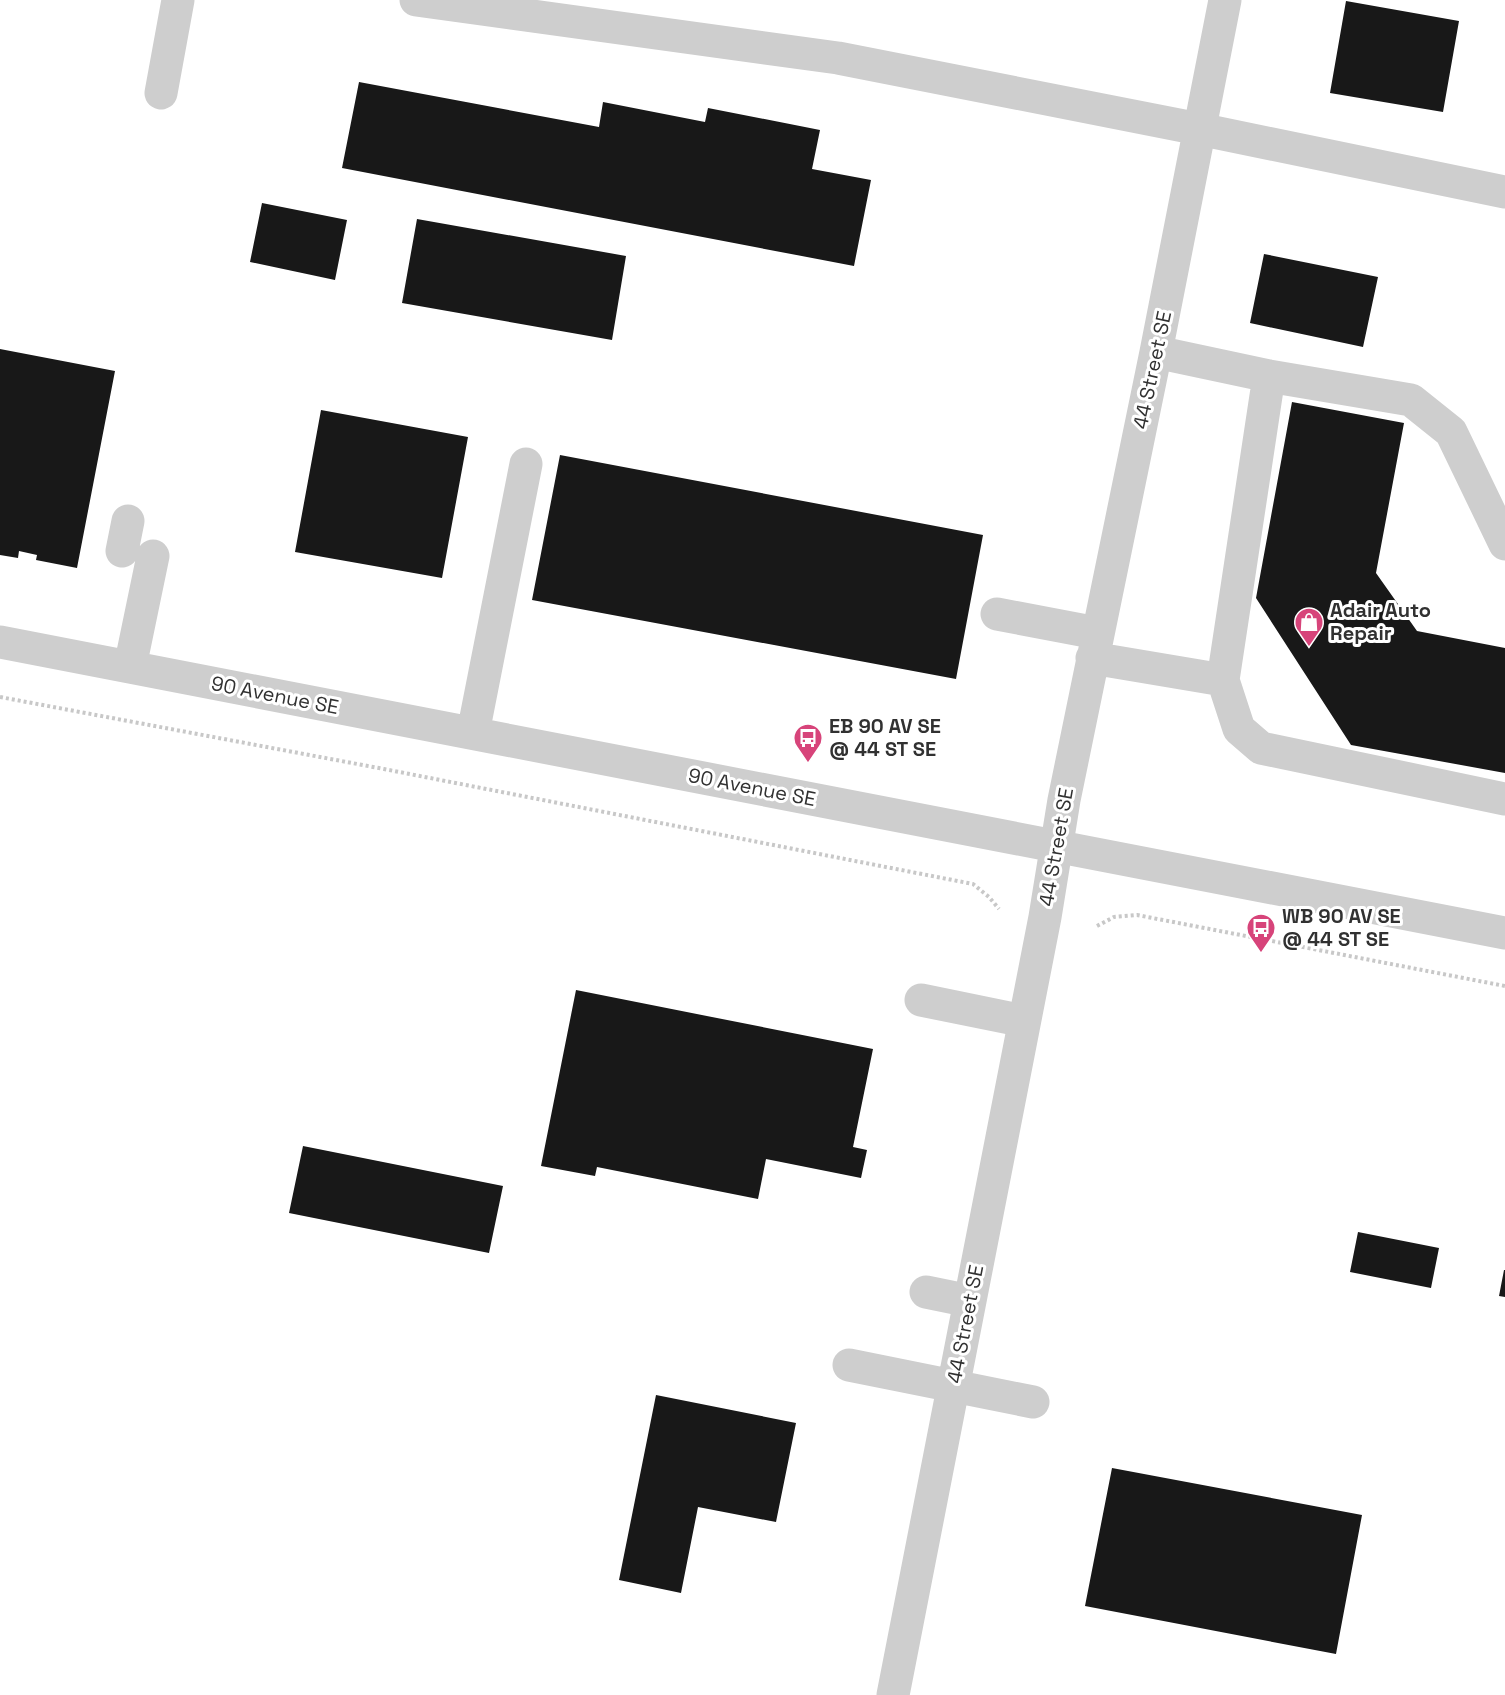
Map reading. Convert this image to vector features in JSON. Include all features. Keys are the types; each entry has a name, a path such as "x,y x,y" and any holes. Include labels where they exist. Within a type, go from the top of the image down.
{"street":[{"path":"161,93 178,0"},
{"path":"416,0 838,58 1505,192"},
{"name":"44 Street SE","path":"893,1695 1024,1021 1094,645 1156,352 1225,0"},
{"path":"1156,352 1269,376 1411,400 1451,432 1505,544"},
{"path":"1269,376 1223,680 1239,729 1261,748 1505,799"},
{"path":"473,734 525,464"},
{"path":"130,667 134,543"},
{"path":"997,614 1094,645 1223,680"},
{"name":"90 Avenue SE","path":"0,642 1505,933"},
{"path":"921,1000 1024,1021"},
{"path":"926,1292 970,1301"},
{"path":"849,1365 1033,1402"}],"path":[{"path":"0,697 372,766 973,884 999,909"},
{"path":"1097,926 1114,917 1137,915 1505,986"}],"building":[{"path":"1346,1 1459,21 1443,112 1330,93"},
{"path":"359,82 599,127 603,102 705,122 708,108 820,130 812,169 871,180 854,266 342,168"},
{"path":"262,203 347,220 335,280 250,262"},
{"path":"417,219 626,256 612,340 402,303"},
{"path":"1264,254 1378,277 1363,347 1250,323"},
{"path":"0,349 115,371 77,568 36,560 37,555 19,551 18,558 0,555"},
{"path":"1292,402 1404,423 1376,573 1417,631 1505,648 1505,773 1351,745 1256,598"},
{"path":"321,410 468,437 442,578 295,552"},
{"path":"560,455 983,535 956,679 532,600"},
{"path":"576,990 873,1049 853,1147 867,1150 861,1178 766,1159 758,1199 597,1167 595,1176 541,1166"},
{"path":"303,1146 503,1186 489,1253 289,1213"},
{"path":"1358,1232 1439,1248 1431,1288 1350,1272"},
{"path":"1505,1270 1505,1297 1499,1296"},
{"path":"656,1395 796,1423 776,1522 698,1507 681,1593 619,1580"},
{"path":"1112,1468 1362,1515 1336,1654 1085,1606"}],"place":[{"name":"Adair Auto Repair","path":"1309,648"},
{"name":"EB 90 AV SE @ 44 ST SE","path":"808,764"},
{"name":"WB 90 AV SE @ 44 ST SE","path":"1261,954"}]}
